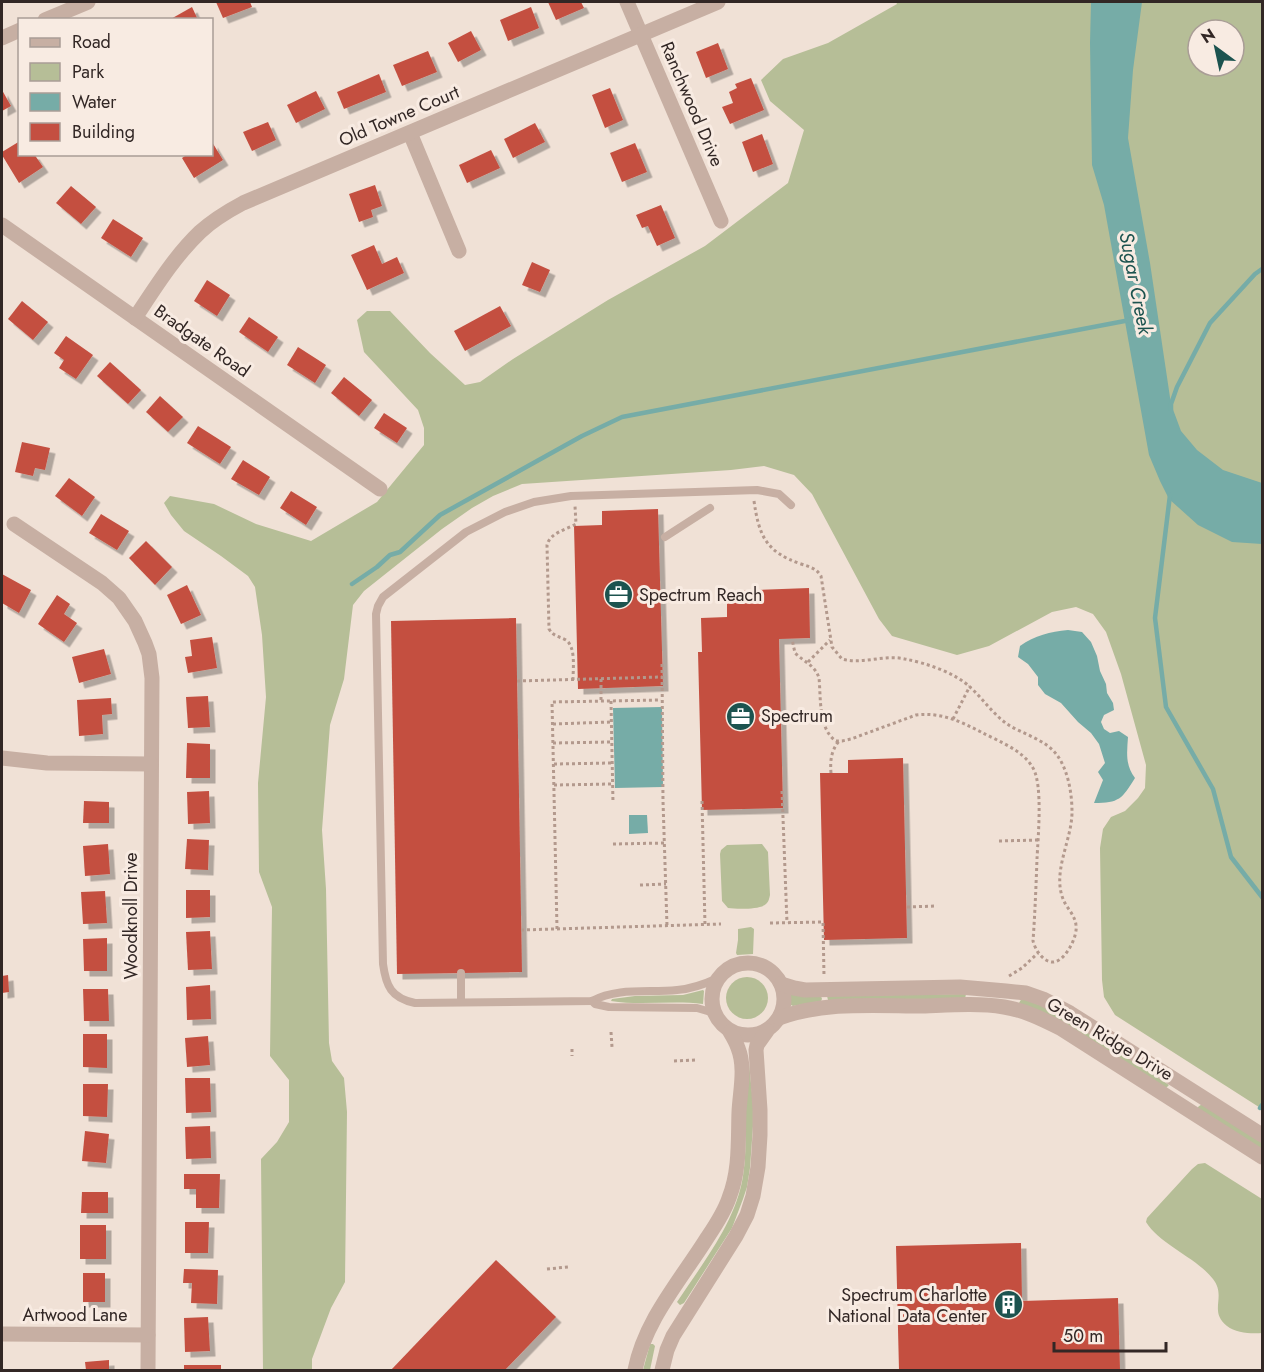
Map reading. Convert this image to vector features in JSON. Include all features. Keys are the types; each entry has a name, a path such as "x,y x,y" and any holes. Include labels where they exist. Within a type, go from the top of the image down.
{"street":[{"path":"50,18 88,2"},
{"name":"Ranchwood Drive","path":"627,2 721,221"},
{"name":"Old Towne Court","path":"135,318 184,249 222,214 243,203 718,2"},
{"path":"2,38 18,31"},
{"path":"410,133 459,251"},
{"name":"Bradgate Road","path":"2,225 380,489"},
{"name":"Woodknoll Drive","path":"14,524 102,583 119,598 135,621 149,654 152,678 148,1371"},
{"path":"2,758 47,763 151,764"},
{"path":"635,1371 642,1344 653,1319 720,1219 735,1179 738,1158 741,1060 730,1032 714,1013 711,998 713,987 725,971 744,963 754,963 770,970 777,977 784,993 784,1002 779,1018 757,1044 756,1050 760,1136 753,1196 747,1215 736,1236 674,1336 667,1350 662,1371"},
{"name":"Green Ridge Drive","path":"781,984 805,990 960,987 1026,993 1070,1012 1263,1135"},
{"name":"Green Ridge Drive","path":"779,1018 811,1009 859,1006 985,1005 1016,1009 1060,1028 1263,1157"},
{"path":"730,1032 750,1036 767,1031"},
{"name":"Artwood Lane","path":"2,1334 148,1335"}],"lane":[{"path":"718,978 691,988 623,992 592,1001 415,1003 406,1001 395,994 388,986 383,964 376,626 378,606 383,597 393,588 466,532 484,521 534,502 575,496 753,490 779,494 790,505"},
{"path":"665,537 710,508"},
{"path":"461,973 461,1002"},
{"path":"592,1001 595,1004 609,1007 697,1008 714,1013"}],"path":[{"path":"753,490 758,525 766,542 785,558 814,568 821,576 832,647 842,659 857,660 889,656 905,658 953,675 970,686 1004,722 1051,749 1057,755 1067,776 1072,796 1072,826 1063,861 1059,890 1075,918 1076,929 1073,942 1056,961 1049,961 1038,953 1033,941 1039,811 1037,785 1032,767 1001,742 953,719 924,714 851,739 836,741 826,732 823,724 817,671 795,653 792,639"},
{"path":"573,680 571,646 566,640 552,634 549,629 547,545 552,536 576,525 575,496"},
{"path":"808,662 831,640"},
{"path":"662,664 667,926"},
{"path":"517,681 662,677"},
{"path":"600,679 601,701"},
{"path":"953,719 970,686"},
{"path":"557,929 552,702 662,700"},
{"path":"611,701 613,803"},
{"path":"553,724 611,722"},
{"path":"831,773 831,759 838,741"},
{"path":"553,743 612,742"},
{"path":"554,764 612,763"},
{"path":"554,785 612,784"},
{"path":"783,791 787,923"},
{"path":"702,801 705,925"},
{"path":"999,841 1038,840"},
{"path":"613,844 665,843"},
{"path":"640,885 666,884"},
{"path":"907,907 937,906"},
{"path":"770,923 824,922 825,978"},
{"path":"521,930 721,924"},
{"path":"1009,977 1038,953"},
{"path":"611,1032 612,1047"},
{"path":"572,1049 572,1056"},
{"path":"674,1061 697,1060"},
{"path":"547,1269 568,1267"}],"green space":[{"path":"896,2 1262,2 1262,1109 1115,1015 1104,997 1100,848 1103,829 1111,817 1125,811 1145,788 1146,765 1121,674 1106,632 1093,614 1076,607 1052,612 989,646 957,655 892,636 879,619 812,494 794,475 764,466 522,484 493,496 442,529 364,591 353,605 344,679 330,725 322,830 326,889 329,1043 332,1061 344,1078 347,1112 345,1282 331,1308 312,1359 312,1370 263,1370 261,1159 277,1142 289,1122 289,1080 270,1056 272,907 259,872 258,783 266,697 262,635 255,587 248,576 184,531 164,503 170,496 214,504 256,524 311,541 377,502 424,445 424,428 418,410 364,352 357,320 367,311 390,311 430,353 465,385 480,382 608,300 705,246 788,183 804,130 770,101 761,80 783,59 828,43 897,4"},
{"path":"762,844 768,852 770,895 768,901 763,906 748,909 728,908 722,901 721,850 727,845"},
{"path":"751,927 754,929 753,954 737,955 738,929"},
{"path":"747,977 762,983 768,998 762,1013 747,1019 732,1013 726,998 732,983"},
{"path":"703,990 703,1004 611,1001 635,996 683,995"},
{"path":"791,994 821,996 822,999 793,1006 791,1005"},
{"path":"966,994 965,999 828,1000 827,996"},
{"path":"1022,998 1062,1014 1169,1085 1166,1088 1019,1003"},
{"path":"748,1064 754,1112 747,1187 732,1228 684,1303 680,1305 677,1302 717,1242 739,1193 745,1157"},
{"path":"1202,1104 1262,1141 1262,1151 1198,1109"},
{"path":"1205,1163 1262,1199 1262,1333 1244,1332 1227,1326 1219,1315 1217,1286 1213,1279 1198,1264 1160,1237 1146,1222 1147,1218 1192,1169 1198,1164"},
{"path":"650,1344 655,1346 650,1370 643,1370"}],"water":[{"name":"Sugar Creek","path":"1091,2 1142,2 1133,70 1128,138 1171,404 1181,431 1197,450 1223,470 1262,483 1262,544 1232,542 1198,525 1169,499 1149,455 1104,205 1092,165"},
{"path":"1068,630 1082,632 1091,642 1097,656 1114,710 1104,715 1101,722 1104,729 1110,733 1119,731 1128,737 1128,763 1135,778 1127,791 1115,801 1094,803 1103,780 1098,772 1105,763 1099,744 1061,703 1045,694 1038,685 1038,677 1028,664 1018,657 1020,646 1031,639"},
{"path":"662,707 663,787 615,788 613,708"},
{"path":"629,815 647,815 648,833 629,834"}],"building":[{"path":"216,2 250,2 252,7 223,18"},
{"path":"548,2 581,2 584,8 556,20"},
{"path":"192,7 197,18 173,18"},
{"path":"531,7 539,28 508,41 500,20"},
{"path":"471,31 481,50 458,62 448,43"},
{"path":"718,43 728,69 706,78 696,52"},
{"path":"428,51 437,72 402,86 393,65"},
{"path":"379,74 386,92 344,109 337,92"},
{"path":"751,78 764,110 730,124 722,107 733,103 729,92 737,88 735,84"},
{"path":"610,88 623,120 605,128 592,95"},
{"path":"2,90 11,106 2,111"},
{"path":"316,91 325,109 296,123 287,105"},
{"path":"268,122 276,140 252,151 243,132"},
{"path":"535,123 545,142 513,158 504,139"},
{"path":"762,134 773,164 753,172 742,142"},
{"path":"18,142 18,156 35,156 43,167 19,183 2,152"},
{"path":"635,143 647,172 622,182 610,153"},
{"path":"213,144 223,160 194,178 182,158 185,156 213,156"},
{"path":"491,150 500,168 467,183 459,165"},
{"path":"375,185 382,206 371,210 373,217 359,222 349,194"},
{"path":"71,186 96,207 81,224 56,203"},
{"path":"661,205 675,238 657,246 648,226 642,228 636,215"},
{"path":"113,219 143,238 131,257 101,238"},
{"path":"374,245 382,264 397,257 404,273 367,290 351,255"},
{"path":"532,262 550,270 540,292 522,285"},
{"path":"207,280 230,295 217,316 194,301"},
{"path":"22,301 48,322 33,340 8,319"},
{"path":"500,306 511,326 465,351 454,331"},
{"path":"249,317 278,337 268,352 239,332"},
{"path":"66,336 93,355 76,379 59,368 64,360 54,353"},
{"path":"298,347 326,365 315,383 287,365"},
{"path":"110,362 141,390 128,404 97,376"},
{"path":"344,377 372,400 359,416 331,393"},
{"path":"160,396 183,417 168,432 146,412"},
{"path":"384,413 407,428 397,443 374,428"},
{"path":"198,426 231,447 220,464 187,443"},
{"path":"22,442 50,448 45,470 35,468 33,476 15,472"},
{"path":"243,460 270,477 259,495 231,479"},
{"path":"69,478 95,497 82,516 55,496"},
{"path":"291,491 317,507 306,525 280,508"},
{"name":"Spectrum Reach","path":"658,509 663,686 578,689 574,526 602,525 602,511"},
{"path":"101,514 129,531 117,550 89,533"},
{"path":"146,541 172,567 155,585 129,558"},
{"path":"2,574 31,590 19,613 2,603"},
{"path":"187,585 201,615 181,624 167,595"},
{"name":"Spectrum","path":"809,588 810,638 779,639 783,808 702,810 698,652 702,652 701,618 727,617 727,591"},
{"path":"57,595 70,604 64,614 77,623 64,642 38,624"},
{"path":"516,618 522,972 397,974 391,621"},
{"path":"212,637 217,668 188,673 185,657 192,656 190,640"},
{"path":"104,649 111,674 79,683 72,657"},
{"path":"208,696 210,727 188,728 186,697"},
{"path":"111,698 112,714 102,715 103,734 79,736 77,700"},
{"path":"187,743 210,744 210,778 186,778"},
{"path":"903,758 907,938 824,940 820,773 848,773 848,760"},
{"path":"209,791 210,823 188,824 187,792"},
{"path":"84,801 109,802 109,823 83,823"},
{"path":"187,839 209,840 208,870 185,869"},
{"path":"108,844 110,874 85,876 83,846"},
{"path":"186,890 210,890 210,917 186,918"},
{"path":"105,891 107,923 83,924 81,892"},
{"path":"210,931 212,969 188,970 186,932"},
{"path":"107,938 107,971 84,971 83,939"},
{"path":"8,975 9,992 2,993 2,976"},
{"path":"210,985 211,1019 187,1020 186,987"},
{"path":"83,989 108,989 109,1021 84,1021"},
{"path":"83,1034 107,1034 107,1068 83,1067"},
{"path":"208,1036 210,1065 187,1067 185,1038"},
{"path":"185,1078 210,1078 211,1112 186,1113"},
{"path":"83,1084 108,1084 107,1117 83,1116"},
{"path":"210,1126 211,1158 186,1159 185,1127"},
{"path":"85,1131 109,1134 106,1163 82,1161"},
{"path":"184,1174 220,1174 219,1208 196,1208 196,1189 184,1189"},
{"path":"82,1192 108,1192 108,1213 81,1213"},
{"path":"185,1222 209,1222 208,1253 185,1253"},
{"path":"80,1225 106,1225 106,1259 80,1259"},
{"name":"Spectrum Charlotte National Data Center","path":"1021,1243 1022,1301 1118,1298 1120,1370 899,1370 896,1246"},
{"path":"496,1260 556,1317 505,1370 391,1370"},
{"path":"184,1269 218,1270 217,1304 191,1303 192,1283 183,1283"},
{"path":"83,1273 105,1273 105,1302 83,1302"},
{"path":"208,1317 210,1351 185,1352 184,1318"},
{"path":"109,1360 109,1370 86,1370 85,1362"},
{"path":"184,1365 221,1365 221,1370 184,1370"}],"waterway":[{"path":"1171,410 1177,387 1210,323 1262,269"},
{"name":"Sugar Creek","path":"352,584 390,555 400,552 440,515 582,436 622,417 1130,320"},
{"path":"1170,495 1155,618 1166,707 1213,789 1231,857 1262,897"}],"place":[{"name":"Spectrum Reach","path":"618,595"},
{"name":"Spectrum","path":"740,716"},
{"name":"Spectrum Charlotte National Data Center","path":"1008,1305"}]}
